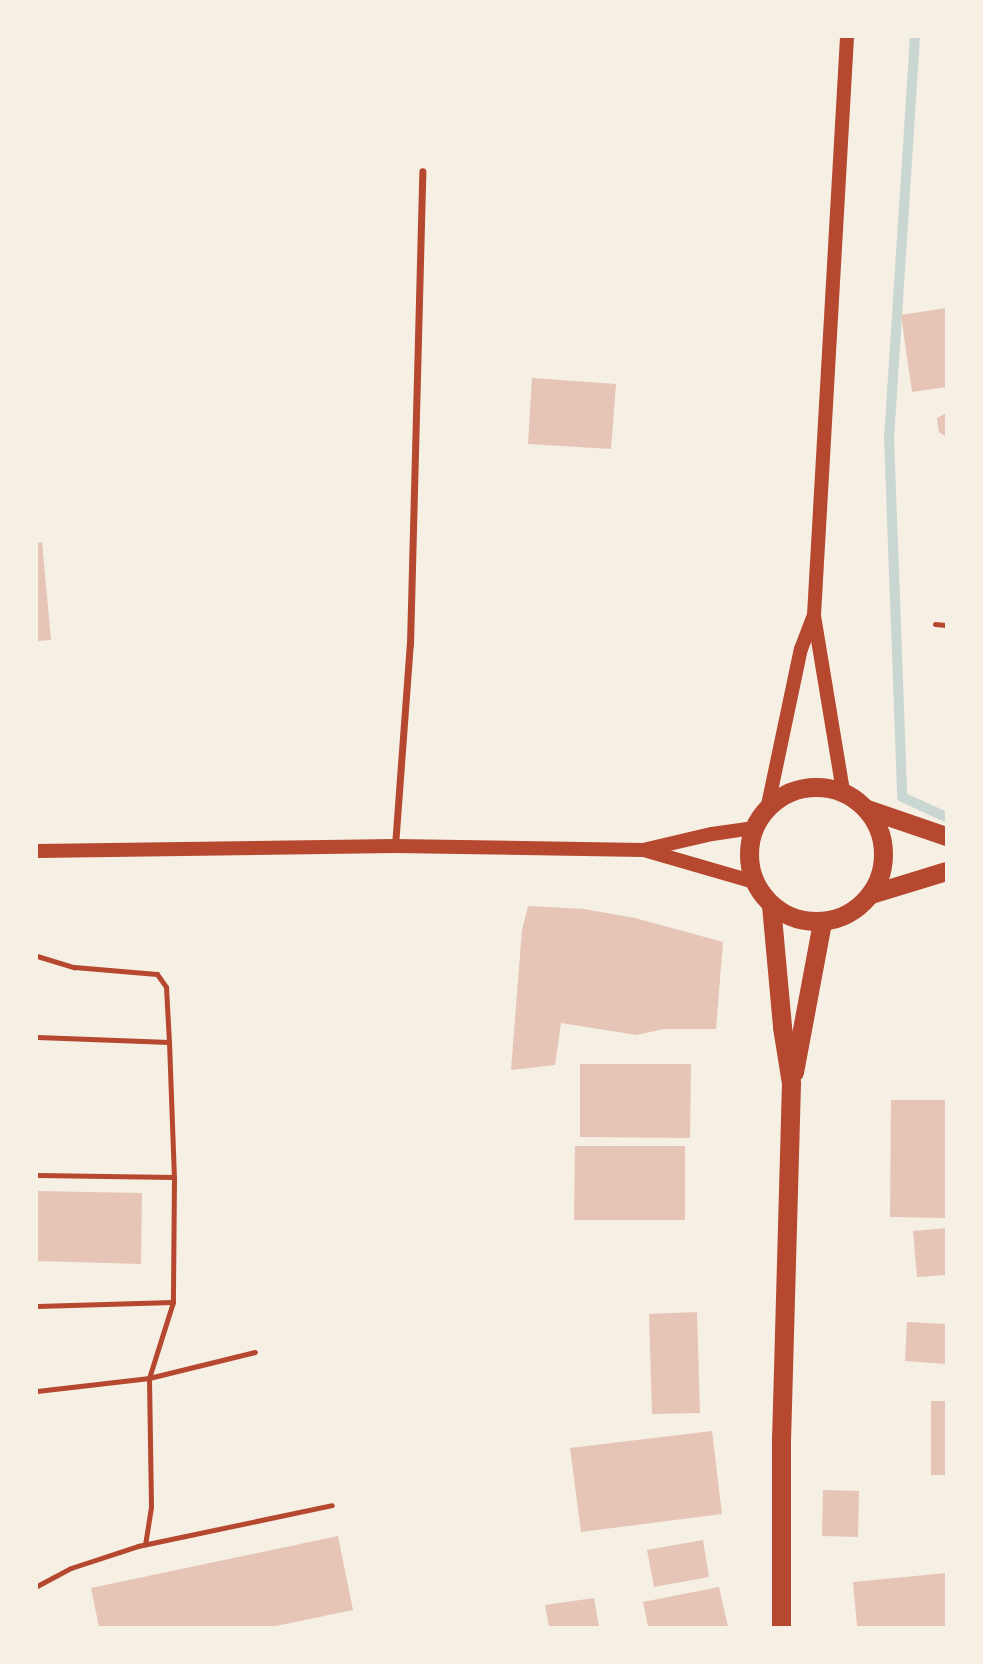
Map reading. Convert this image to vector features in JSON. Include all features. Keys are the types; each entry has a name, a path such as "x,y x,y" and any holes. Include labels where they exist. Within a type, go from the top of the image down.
{"highway":[{"path":"867,809 879,829 884,851 881,874 871,894 849,914 822,922 795,919 771,905 754,882 748,856 753,828 768,805 790,791 817,786 843,791 867,809 946,836"},
{"path":"871,894 946,871"},
{"path":"771,905 782,1027 791,1083"},
{"path":"780,1627 781,1437 791,1083 822,922"}],"main road":[{"path":"843,791 814,615 847,37"},
{"path":"768,805 794,682 814,615"},
{"path":"37,851 395,846 643,849 753,828"},
{"path":"643,849 754,882"}],"street":[{"path":"395,846 410,644 422,171"}],"lane":[{"path":"935,624 946,625"},
{"path":"37,956 74,967 157,974 166,987 174,1177 173,1302 149,1378 150,1507 145,1544"},
{"path":"37,1037 169,1042"},
{"path":"37,1175 174,1177"},
{"path":"37,1306 173,1302"},
{"path":"37,1391 149,1378 255,1352"},
{"path":"37,1586 71,1568 145,1544 332,1505"}],"building":[{"path":"946,308 946,387 912,392 901,315"},
{"path":"532,378 616,384 611,449 528,444"},
{"path":"946,413 946,437 939,432 937,418"},
{"path":"42,542 51,640 37,641 37,543"},
{"path":"528,906 584,909 635,918 723,942 716,1029 664,1029 637,1035 561,1023 555,1065 511,1070 522,930"},
{"path":"580,1064 691,1064 690,1138 580,1137"},
{"path":"891,1100 946,1100 946,1218 890,1217"},
{"path":"575,1146 685,1146 685,1220 574,1220"},
{"path":"37,1191 142,1193 141,1264 37,1261"},
{"path":"946,1228 946,1275 917,1277 913,1231"},
{"path":"697,1312 700,1413 652,1414 649,1314"},
{"path":"907,1322 946,1324 946,1364 905,1361"},
{"path":"931,1401 946,1401 946,1475 931,1475"},
{"path":"712,1431 722,1514 581,1532 570,1448"},
{"path":"823,1490 859,1491 858,1537 822,1536"},
{"path":"338,1536 353,1610 271,1627 99,1627 91,1588"},
{"path":"703,1540 709,1577 654,1587 647,1550"},
{"path":"946,1573 946,1627 857,1627 853,1582"},
{"path":"719,1587 728,1627 648,1627 643,1602"},
{"path":"594,1598 599,1627 549,1627 545,1605"}],"waterway":[{"path":"915,37 889,436 902,797 946,817"}]}
